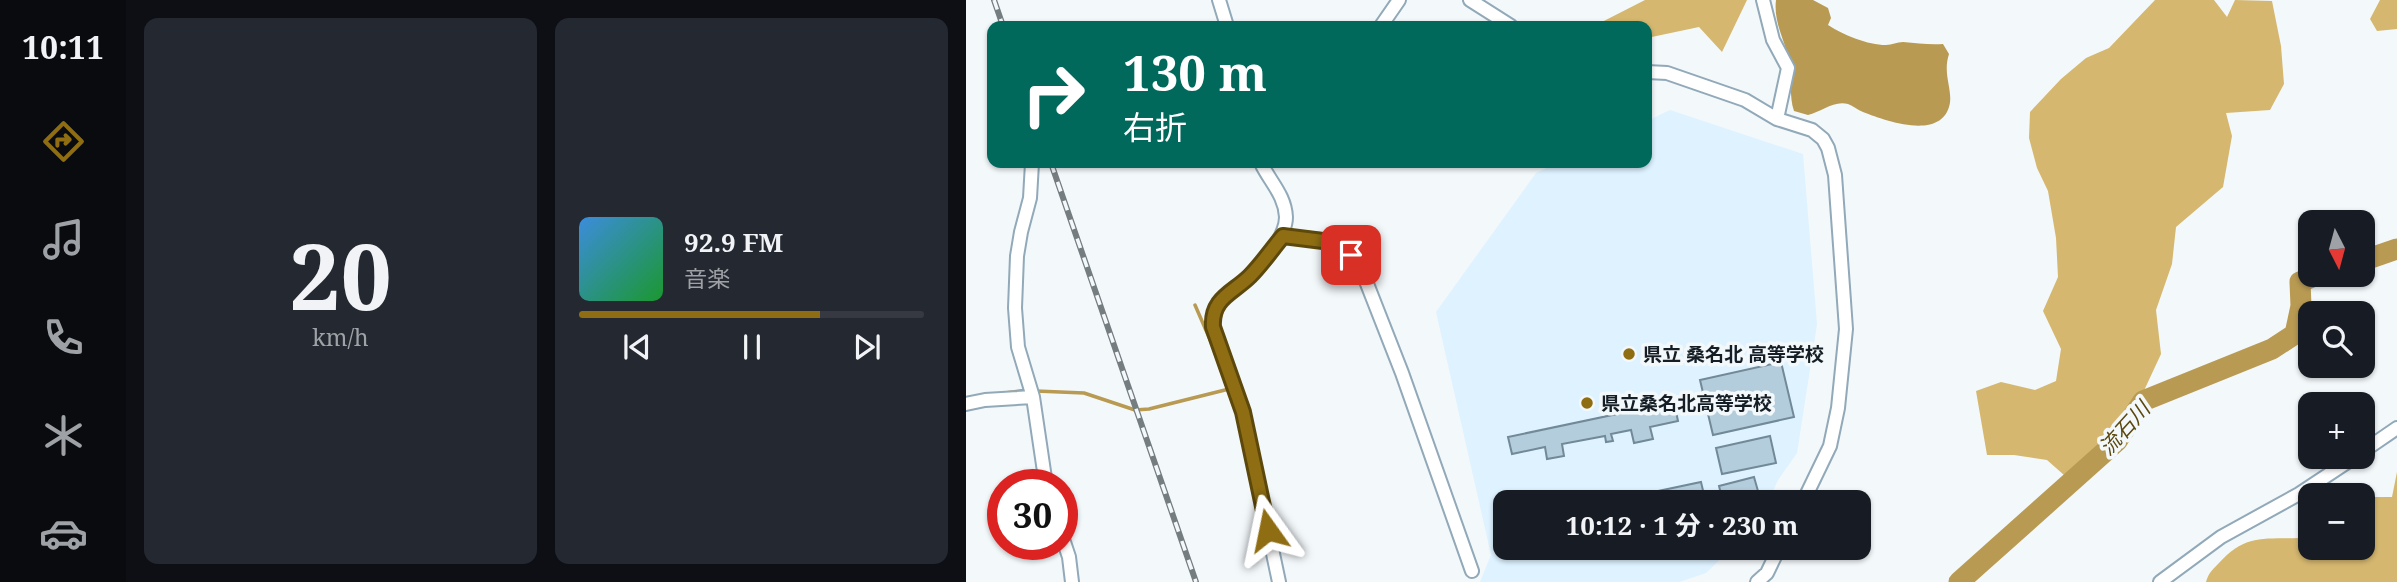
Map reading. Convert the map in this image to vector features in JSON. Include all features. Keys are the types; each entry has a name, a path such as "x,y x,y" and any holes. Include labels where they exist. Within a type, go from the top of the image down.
{"street":[{"path":"1219,0 1225,21"},
{"path":"1384,21 1399,0"},
{"path":"1469,0 1503,21"},
{"path":"1763,0 1773,40 1788,68 1777,119"},
{"path":"1652,72 1667,73 1701,83 1745,100 1777,119 1812,130 1823,139 1832,159 1846,329 1838,408 1830,446 1809,490"},
{"path":"1032,168 1030,198 1017,256 1015,308 1018,347 1032,397 1043,469"},
{"path":"1264,168 1281,194 1286,217 1283,236 1250,276 1222,298 1212,316 1213,327 1243,412 1279,582"},
{"path":"1283,236 1339,243 1364,275 1402,373 1472,571"},
{"path":"966,404 1032,397"},
{"path":"2375,443 2397,428"},
{"path":"2160,582 2221,537 2299,494 2337,469"},
{"path":"1069,560 1072,582"},
{"path":"1757,582 1767,573 1774,560"}],"shaded area":[{"path":"1645,0 1747,0 1722,52 1699,27 1652,37 1652,21 1604,21"},
{"path":"1776,0 1813,0 1828,8 1831,18 1828,25 1848,36 1879,45 1903,42 1943,44 1949,54 1947,69 1950,101 1943,117 1935,123 1911,125 1885,120 1843,103 1808,115 1794,111 1790,66 1776,17"},
{"path":"2155,0 2214,0 2227,17 2235,0 2272,1 2281,46 2284,84 2270,110 2226,113 2232,136 2223,187 2176,227 2172,264 2156,310 2161,354 2141,397 2113,439 2079,469 2064,475 2047,460 2014,455 1987,455 1976,391 2001,382 2035,390 2056,381 2061,349 2043,311 2058,277 2056,238 2048,191 2037,168 2029,138 2030,112 2061,79 2086,58 2109,48"},
{"path":"2380,0 2397,0 2397,29 2377,31 2370,19"},
{"name":"県立 桑名北 高等学校","path":"1670,110 1803,154 1817,324 1797,453 1773,490 1493,490 1493,560 1720,560 1706,573 1679,582 1480,582 1491,555 1436,312 1536,173 1546,168 1652,168 1652,119"},
{"path":"2397,472 2397,582 2206,582 2209,574 2228,554 2255,540 2298,538 2298,560 2375,560 2375,497 2392,497"}],"building":[{"path":"1781,362 1794,417 1713,435 1700,380"},
{"path":"1674,402 1678,421 1650,427 1653,439 1634,443 1631,430 1611,434 1613,441 1606,442 1605,436 1562,444 1564,456 1547,459 1545,447 1512,454 1508,437"},
{"path":"1770,436 1776,463 1722,474 1716,448"},
{"path":"1754,477 1758,490 1720,490 1719,486"},
{"path":"1701,482 1703,490 1663,490"}],"waterway":[{"name":"流石川","path":"2375,257 2397,249"},
{"name":"流石川","path":"1959,582 2117,441 2143,401 2272,349 2295,334 2301,306 2300,287"},
{"path":"1195,305 1218,358"},
{"path":"1036,391 1084,393 1135,410 1229,389 1227,385"},
{"path":"1005,393 1028,390"}],"railway":[{"path":"994,0 1001,21"},
{"path":"1053,168 1196,582"}],"place":[{"name":"県立 桑名北 高等学校","path":"1629,354"},
{"name":"県立桑名北高等学校","path":"1587,403"}],"route":[{"path":"1268,530 1243,412 1213,327 1212,316 1222,298 1250,276 1283,236 1339,243 1351,255"}]}
